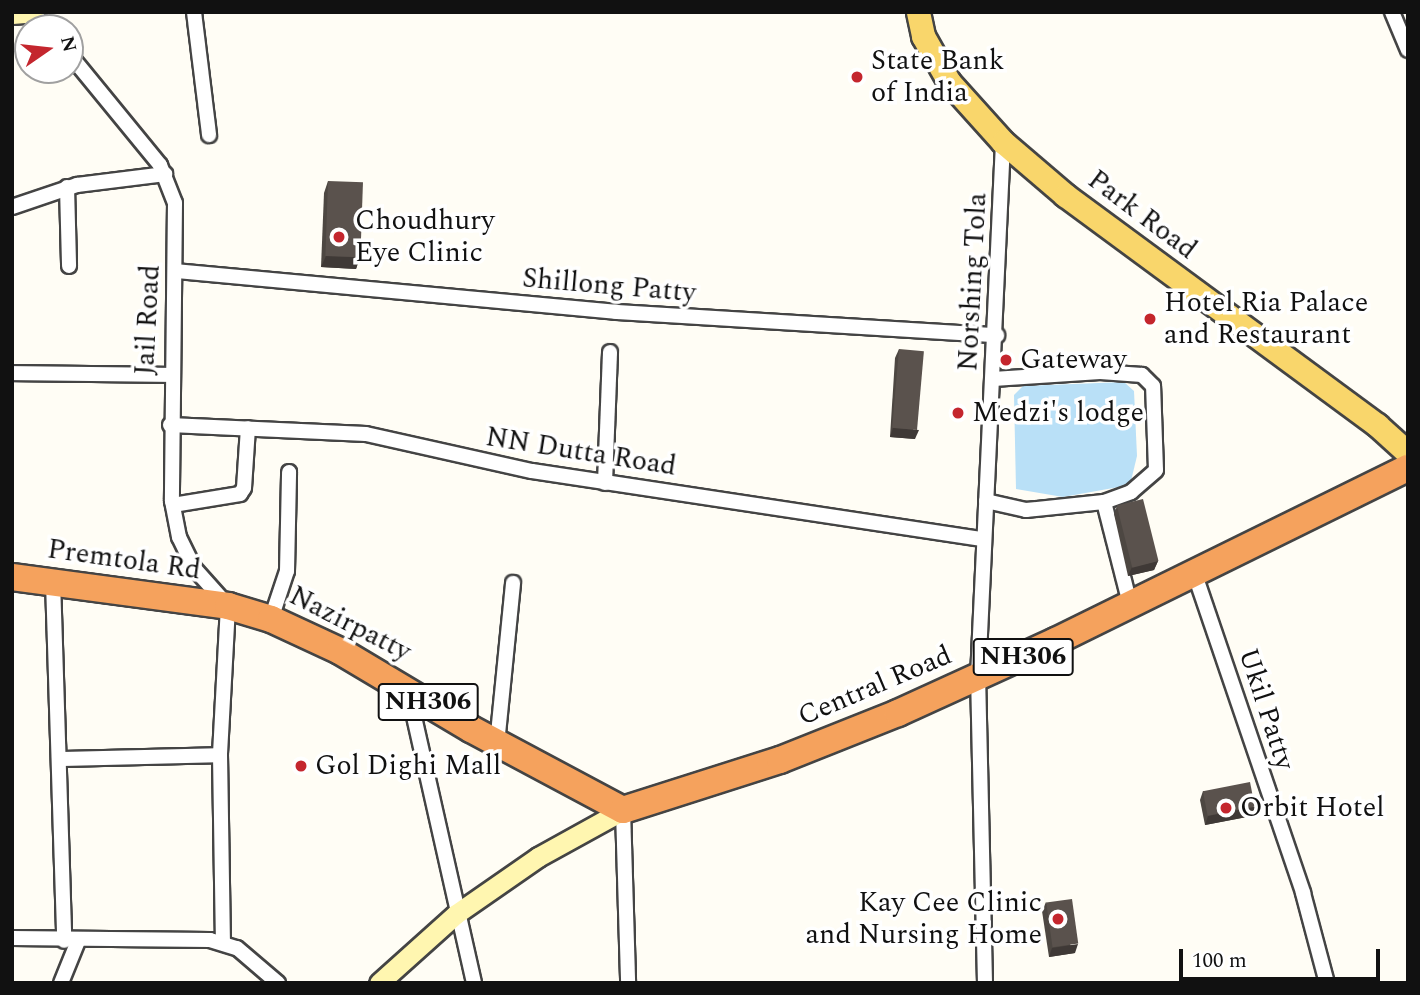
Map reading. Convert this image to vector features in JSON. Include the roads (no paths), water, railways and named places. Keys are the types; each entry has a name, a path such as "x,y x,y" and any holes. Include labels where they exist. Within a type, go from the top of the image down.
{"highway":[{"name":"Central Road","path":"623,810 828,742 978,677 1408,468"},
{"name":"Premtola Rd","path":"12,577 228,606"},
{"name":"Nazirpatty","path":"228,606 271,619 408,689 497,744 623,810"}],"main road":[{"name":"Park Road","path":"918,12 923,36 949,82 1003,142 1065,195 1377,425 1408,453"}],"street":[{"path":"194,12 209,135"},
{"path":"1392,12 1408,50"},
{"path":"12,14 33,13"},
{"name":"Jail Road","path":"84,73 165,174 175,203 176,271 170,375 173,505 179,537 194,568 228,606"},
{"name":"Norshing Tola","path":"985,983 978,677 997,335 1003,142"},
{"path":"12,208 67,187 165,174"},
{"path":"67,187 69,266"},
{"name":"Shillong Patty","path":"176,271 616,312 997,335"},
{"path":"605,483 610,352"},
{"path":"986,501 1026,510 1104,502 1131,492 1156,470 1153,386 1142,375 1100,372 993,379"},
{"path":"12,373 170,375"},
{"name":"NN Dutta Road","path":"170,425 366,433 497,464 605,483 984,539"},
{"path":"173,505 240,494 244,488 248,428"},
{"path":"271,619 286,571 289,472"},
{"path":"1104,502 1130,604"},
{"name":"Ukil Patty","path":"1194,572 1303,893 1327,983"},
{"path":"53,581 59,758 71,941 61,983"},
{"path":"497,744 513,583"},
{"path":"223,942 220,755 228,606"},
{"path":"408,689 456,914 474,983"},
{"path":"59,758 220,755"},
{"path":"379,983 456,914 538,857 623,810 628,983"},
{"path":"12,939 223,942 254,960 278,983"}],"water":[{"path":"1124,382 1134,391 1137,456 1130,485 1063,497 1016,489 1014,395 1023,386"}],"place":[{"name":"State Bank of India","path":"857,77"},
{"name":"Choudhury Eye Clinic","path":"339,237"},
{"name":"Hotel Ria Palace and Restaurant","path":"1150,319"},
{"name":"Gateway","path":"1006,360"},
{"name":"Medzi's lodge","path":"958,413"},
{"name":"Gol Dighi Mall","path":"301,766"},
{"name":"Orbit Hotel","path":"1226,808"},
{"name":"Kay Cee Clinic and Nursing Home","path":"1058,919"}]}
